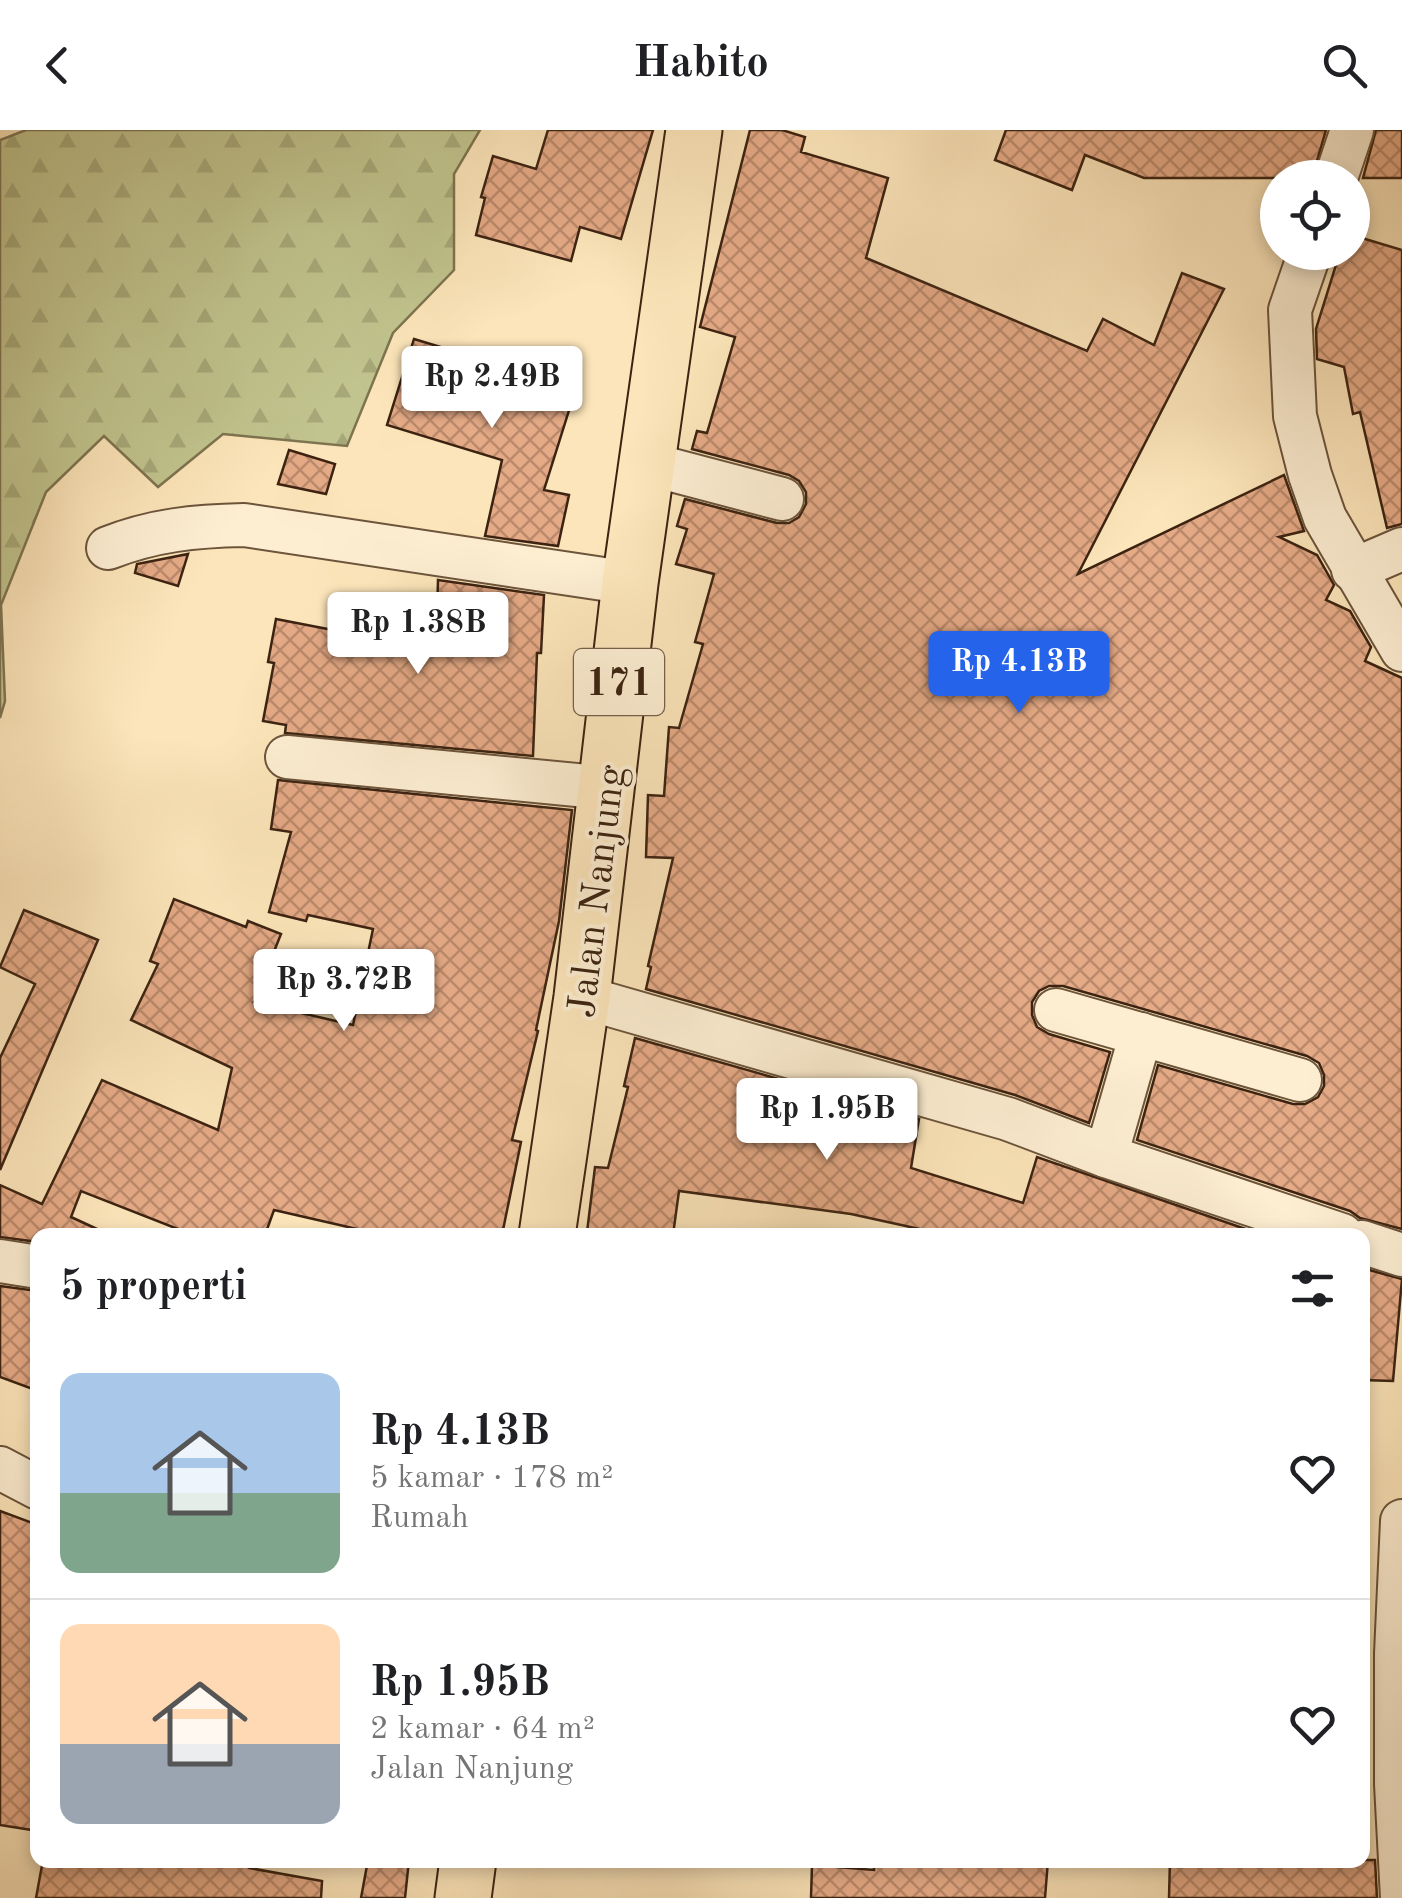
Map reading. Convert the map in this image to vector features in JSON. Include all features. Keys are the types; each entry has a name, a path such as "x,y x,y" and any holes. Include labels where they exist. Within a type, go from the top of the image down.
{"main road":[{"name":"Jalan Nanjung","path":"548,1228 582,997 630,584 694,130"},
{"path":"463,1898 467,1868"}],"street":[{"path":"1342,160 1352,130"},
{"path":"1304,270 1290,310 1295,416 1325,518 1402,650"},
{"path":"649,464 782,498"},
{"path":"108,548 142,534 187,526 244,525 630,584"},
{"path":"1353,570 1402,550"},
{"path":"288,757 608,788"},
{"path":"582,997 1008,1118 1106,1156 1321,1228"},
{"path":"1056,1010 1300,1080"},
{"path":"1106,1156 1141,1034"},
{"path":"1370,1245 1402,1255"},
{"path":"0,1261 30,1266"},
{"path":"0,1468 30,1484"},
{"path":"1402,1522 1396,1654 1396,1784 1402,1898"}],"green space":[{"path":"26,130 480,130 454,174 454,270 393,333 347,446 223,434 158,487 104,436 46,492 1,605 5,701 0,718 0,140"}],"building":[{"path":"548,130 653,130 621,239 580,227 571,261 476,235 485,198 481,197 493,156 536,169"},
{"path":"750,130 782,130 805,137 801,152 888,178 866,258 1087,351 1103,319 1154,345 1182,273 1224,289 1078,574 1284,475 1304,531 1279,537 1317,555 1334,585 1326,600 1350,611 1371,647 1365,661 1402,678 1402,1229 1137,1140 1158,1065 1293,1104 1305,1104 1318,1097 1324,1086 1319,1063 1307,1056 1063,986 1049,986 1039,991 1032,1002 1037,1027 1110,1052 1089,1123 1015,1095 646,989 673,858 646,857 648,795 664,796 669,727 679,728 703,644 695,642 714,574 676,564 687,529 677,526 685,499 777,523 789,523 799,517 806,504 806,492 789,475 692,449 697,431 707,433 735,337 700,327"},
{"path":"1006,130 1326,130 1317,160 1260,160 1260,178 1144,178 1085,155 1072,190 995,160"},
{"path":"1376,130 1402,130 1402,178 1370,178 1368,160"},
{"path":"1370,240 1402,250 1402,524 1387,528 1360,412 1353,414 1344,367 1317,359 1316,329 1334,270 1370,270"},
{"path":"414,339 576,388 544,490 569,495 558,546 485,536 502,460 387,425"},
{"path":"289,450 335,464 326,494 278,484"},
{"path":"188,554 178,586 135,573 137,564"},
{"path":"438,580 544,595 541,653 537,653 533,756 285,733 286,725 263,721 274,663 268,662 276,619 436,650"},
{"path":"278,780 572,810 559,921 512,1140 521,1142 503,1228 352,1228 274,1210 268,1228 175,1228 81,1191 71,1217 95,1228 30,1228 30,1241 0,1237 0,1185 42,1204 102,1080 218,1130 232,1068 131,1020 158,964 150,961 174,899 246,927 248,921 281,934 254,1002 353,1025 373,929 308,915 306,921 269,912 291,832 271,829"},
{"path":"24,910 98,940 0,1170 0,1058 35,984 0,967"},
{"path":"635,1038 919,1119 911,1168 1023,1203 1037,1157 1243,1228 915,1228 851,1214 679,1191 674,1228 587,1228 595,1167 608,1168 628,1087 624,1086"},
{"path":"1370,1270 1402,1279 1393,1381 1370,1380"},
{"path":"0,1286 30,1290 30,1388 0,1377"},
{"path":"0,1511 30,1522 30,1830 0,1825"},
{"path":"1370,1860 1375,1860 1377,1898 1169,1898 1170,1868 1370,1868"},
{"path":"42,1868 249,1868 322,1881 321,1898 36,1898"},
{"path":"367,1868 408,1868 405,1898 361,1898"},
{"path":"812,1868 1047,1868 1045,1898 811,1898"}]}
